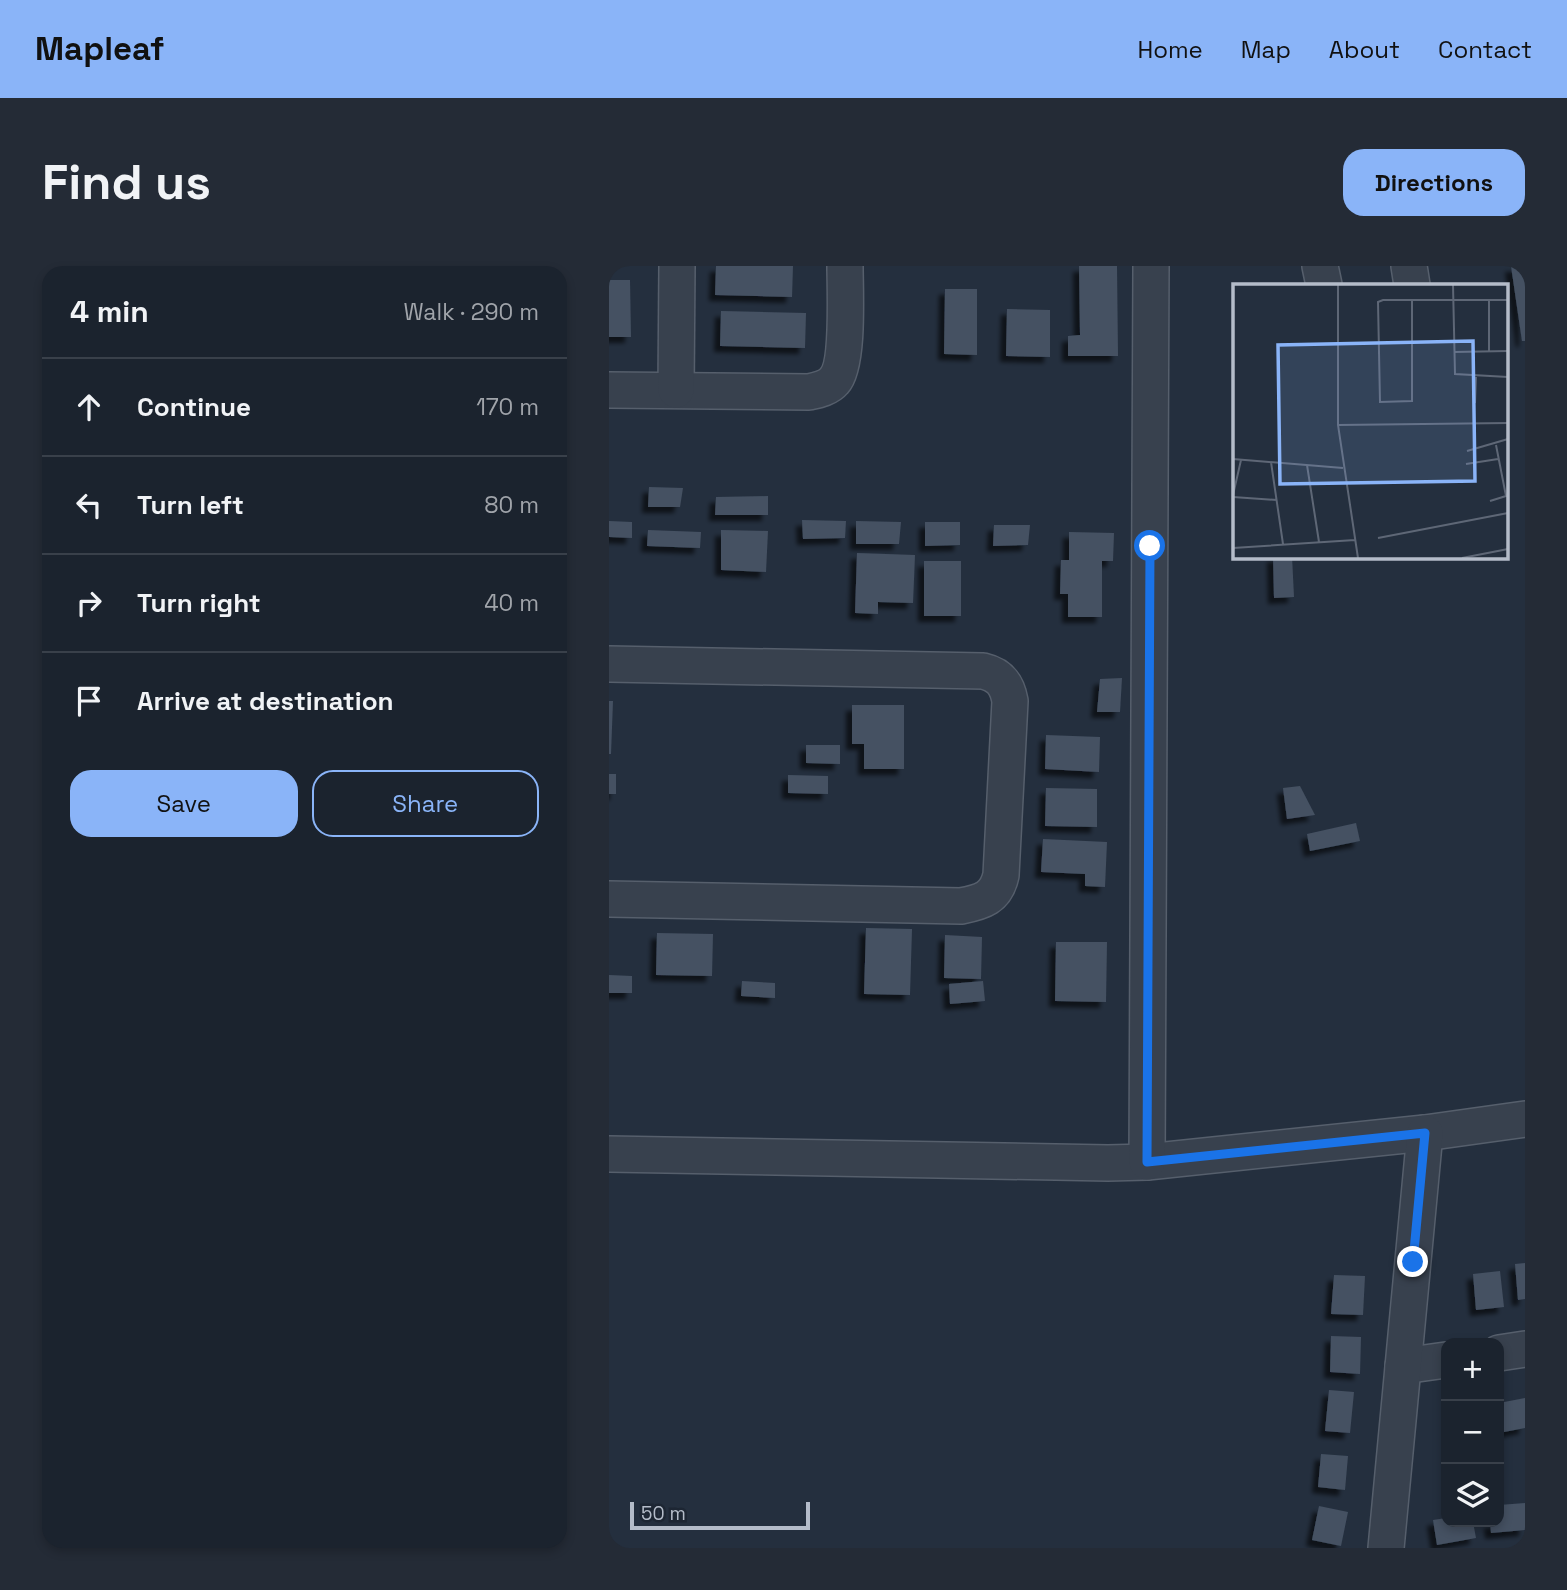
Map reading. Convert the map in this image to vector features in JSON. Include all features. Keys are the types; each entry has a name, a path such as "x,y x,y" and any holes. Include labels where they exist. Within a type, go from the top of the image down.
{"street":[{"path":"676,390 677,266"},
{"path":"609,390 809,392 823,389 835,381 841,370 844,354 845,266"},
{"path":"1147,1162 1151,266"},
{"path":"1320,266 1324,284"},
{"path":"1409,266 1412,284"},
{"path":"609,664 983,671 998,676 1010,701 1001,875 999,885 992,894 980,902 961,906 609,899"},
{"path":"609,1154 1147,1162 1425,1133 1525,1119"},
{"path":"1386,1548 1425,1133"},
{"path":"1504,1352 1525,1349"},
{"path":"1403,1366 1441,1361"}],"building":[{"path":"716,266 793,266 792,297 715,295"},
{"path":"1079,266 1117,266 1118,356 1068,356 1068,336 1080,335"},
{"path":"1511,266 1525,266 1525,341 1522,341"},
{"path":"609,280 630,280 631,337 609,337"},
{"path":"945,289 977,289 977,355 944,354"},
{"path":"1007,309 1050,310 1050,357 1006,356"},
{"path":"721,311 806,313 805,348 720,346"},
{"path":"649,487 683,488 680,507 648,507"},
{"path":"768,496 768,515 715,515 716,497"},
{"path":"802,520 846,521 845,538 803,539"},
{"path":"609,521 632,522 632,538 609,537"},
{"path":"856,521 901,522 899,544 856,544"},
{"path":"925,522 960,522 960,545 925,546"},
{"path":"994,525 1030,525 1028,545 993,546"},
{"path":"648,530 701,532 700,548 647,546"},
{"path":"721,530 768,531 766,572 721,570"},
{"path":"1069,532 1114,533 1113,561 1102,561 1102,617 1068,617 1068,594 1060,594 1061,560 1069,560"},
{"path":"857,553 915,555 913,603 878,602 878,614 855,613"},
{"path":"1273,558 1292,558 1294,597 1274,598"},
{"path":"924,561 961,561 961,616 924,616"},
{"path":"1122,678 1120,712 1097,712 1100,679"},
{"path":"609,701 613,701 611,754 609,754"},
{"path":"852,705 904,705 904,769 864,769 864,744 852,744"},
{"path":"1046,735 1100,737 1099,772 1045,769"},
{"path":"806,745 840,745 840,764 806,763"},
{"path":"609,774 616,774 616,794 609,794"},
{"path":"788,775 828,776 828,794 788,793"},
{"path":"1300,786 1315,815 1287,819 1283,788"},
{"path":"1046,788 1097,789 1097,827 1045,826"},
{"path":"1356,823 1360,841 1310,851 1307,834"},
{"path":"1043,839 1107,842 1105,887 1085,886 1085,874 1041,872"},
{"path":"866,928 912,929 910,995 864,994"},
{"path":"657,933 713,934 712,976 656,975"},
{"path":"945,935 982,937 981,979 944,978"},
{"path":"1056,942 1107,942 1106,1002 1055,1001"},
{"path":"609,975 632,976 632,993 609,993"},
{"path":"742,981 775,983 775,998 741,996"},
{"path":"983,981 985,1001 950,1004 949,984"},
{"path":"1525,1263 1525,1299 1518,1300 1515,1264"},
{"path":"1500,1271 1504,1307 1476,1310 1473,1274"},
{"path":"1334,1275 1365,1276 1363,1315 1331,1314"},
{"path":"1331,1336 1361,1337 1360,1374 1330,1372"},
{"path":"1329,1390 1354,1392 1350,1433 1325,1431"},
{"path":"1525,1398 1525,1428 1504,1432 1504,1402"},
{"path":"1321,1454 1348,1456 1345,1490 1318,1487"},
{"path":"1525,1503 1525,1530 1491,1533 1490,1527 1504,1527 1504,1505"},
{"path":"1319,1506 1348,1512 1341,1546 1312,1540"},
{"path":"1441,1519 1441,1527 1474,1527 1476,1538 1437,1545 1433,1520"}],"route":[{"path":"1150,546 1147,1162 1425,1133 1413,1262"}]}
